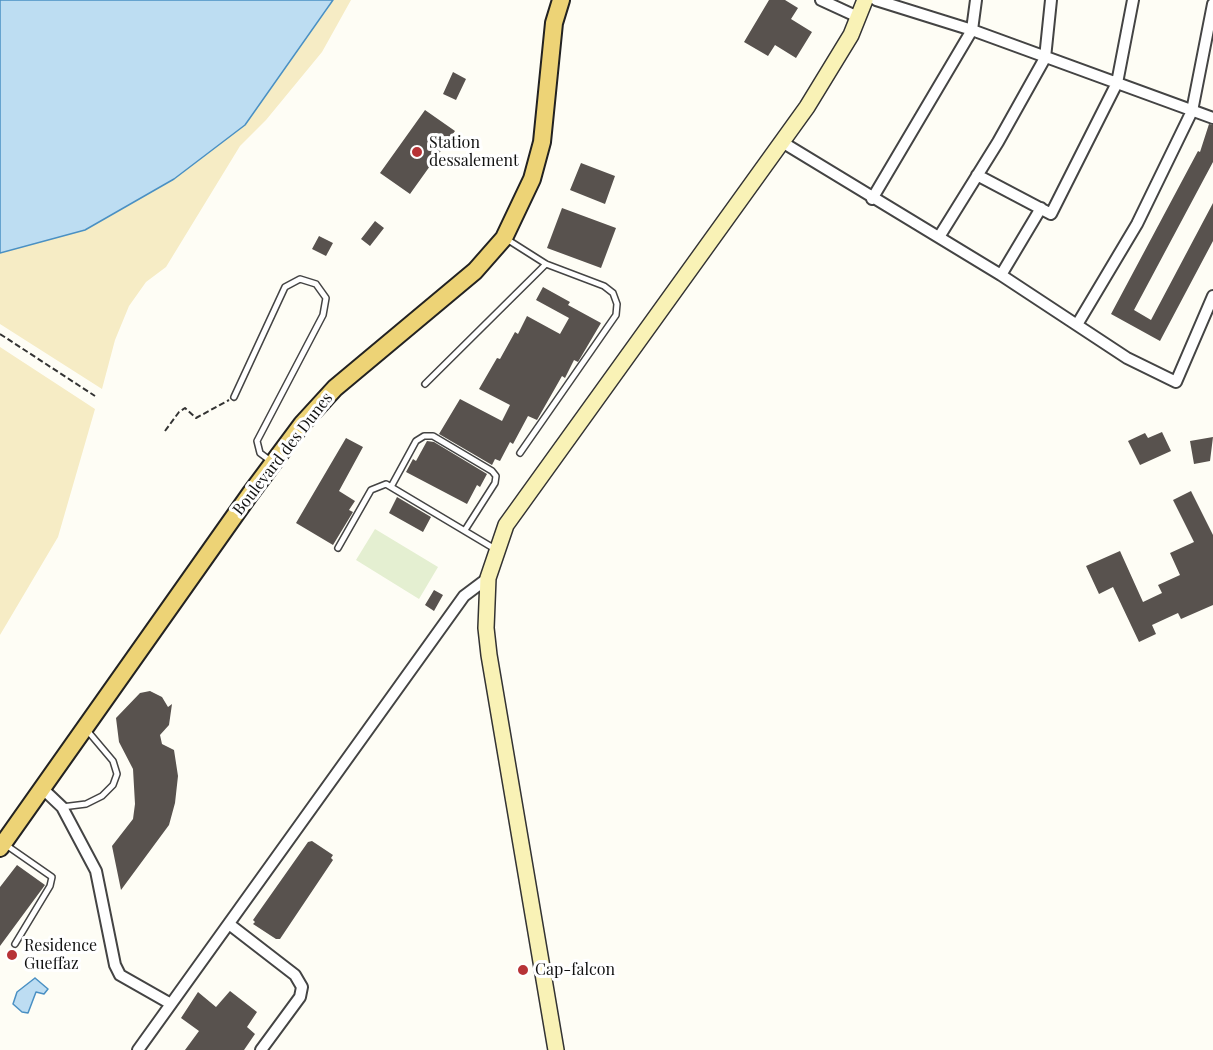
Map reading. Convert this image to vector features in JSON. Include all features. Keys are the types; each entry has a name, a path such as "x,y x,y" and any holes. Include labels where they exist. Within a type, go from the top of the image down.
{"main road":[{"name":"Boulevard des Dunes","path":"2,845 273,463 335,388 475,271 504,238 532,179 542,142 554,23 561,0"},
{"path":"556,1050 489,655 486,628 488,578 496,550 506,525 521,502 782,142 851,35 865,0"}],"street":[{"path":"821,0 858,17"},
{"path":"876,0 972,30 1213,118"},
{"path":"872,199 972,30 976,0"},
{"path":"939,237 1044,58 1051,0"},
{"path":"977,175 1051,214 1117,83 1133,0"},
{"path":"1078,323 1137,224 1192,111 1213,4"},
{"path":"782,142 1078,323 1127,358 1176,381 1213,296"},
{"path":"1001,275 1041,208"},
{"path":"138,1050 464,596 488,578"},
{"path":"42,788 62,807 96,871 115,965 120,975 171,1004"},
{"path":"229,924 295,975 302,987 300,997 261,1050"}],"lane":[{"path":"504,238 546,264 609,289 616,298 618,309 520,453"},
{"path":"425,384 546,264"},
{"path":"234,397 285,287 300,279 316,284 326,298 323,315 258,436 258,449 273,463"},
{"path":"392,485 416,441 428,435 492,471 496,476 495,483 465,530"},
{"path":"338,548 371,490 381,484 392,485 496,550"},
{"path":"62,807 86,804 102,796 113,785 117,774 113,761 85,728"},
{"path":"2,845 52,877 50,886 15,944"}],"path":[{"path":"0,334 95,396"},
{"path":"165,431 179,411 185,408 196,418 234,397"}],"sand":[{"path":"333,0 351,0 322,52 266,120 240,146 166,267 146,282 129,306 115,340 102,389 0,324 0,253 85,230 325,13"},
{"path":"0,347 95,409 58,537 0,635"}],"green space":[{"path":"375,529 438,567 419,599 356,560"}],"water":[{"path":"0,0 333,0 245,125 174,179 85,230 0,253"},
{"path":"35,978 48,989 44,994 36,992 28,1013 22,1012 13,1004 17,992"}],"building":[{"path":"769,0 785,0 798,8 791,19 812,32 796,58 775,45 768,56 744,42"},
{"path":"453,72 466,79 456,100 443,94"},
{"name":"Station dessalement","path":"425,110 455,131 410,194 380,173"},
{"path":"1209,124 1213,125 1213,162 1134,310 1151,320 1213,203 1213,241 1160,341 1111,314 1198,151 1200,152"},
{"path":"581,163 615,176 605,204 570,190"},
{"path":"562,208 616,228 601,268 547,248"},
{"path":"375,221 384,228 370,246 361,239"},
{"path":"319,236 333,243 326,256 312,249"},
{"path":"543,287 570,302 568,305 601,323 578,362 574,360 565,378 562,376 537,420 528,416 513,444 510,442 500,461 495,459 492,465 439,434 460,399 502,421 510,405 479,389 497,358 500,359 515,332 518,334 527,316 560,334 569,318 536,300"},
{"path":"1162,432 1171,451 1140,465 1128,441 1145,433 1148,438"},
{"path":"1213,437 1210,461 1194,464 1190,441"},
{"path":"346,438 363,447 339,491 355,501 349,510 353,512 333,545 296,523"},
{"path":"427,441 434,442 487,474 480,487 477,485 467,504 406,472 413,459 416,461"},
{"path":"1191,491 1213,535 1213,605 1181,619 1178,613 1152,625 1156,634 1139,642 1113,587 1099,594 1086,566 1120,551 1143,602 1162,593 1158,585 1180,575 1170,553 1194,542 1173,500"},
{"path":"397,497 431,517 423,532 389,513"},
{"path":"434,590 443,595 434,611 425,605"},
{"path":"150,691 162,697 168,707 172,704 169,725 160,735 162,744 174,750 178,776 175,803 169,825 121,890 112,846 133,819 135,804 133,769 119,742 116,718 140,693"},
{"path":"312,841 333,855 331,858 333,860 280,939 276,939 253,924 255,922 253,920 308,842"},
{"path":"17,865 45,885 0,946 0,887"},
{"path":"230,991 257,1012 247,1027 255,1034 244,1050 185,1050 199,1031 181,1018 198,992 216,1007"}],"place":[{"name":"Station dessalement","path":"417,152"},
{"name":"Residence Gueffaz","path":"12,955"},
{"name":"Cap-falcon","path":"523,970"}]}
